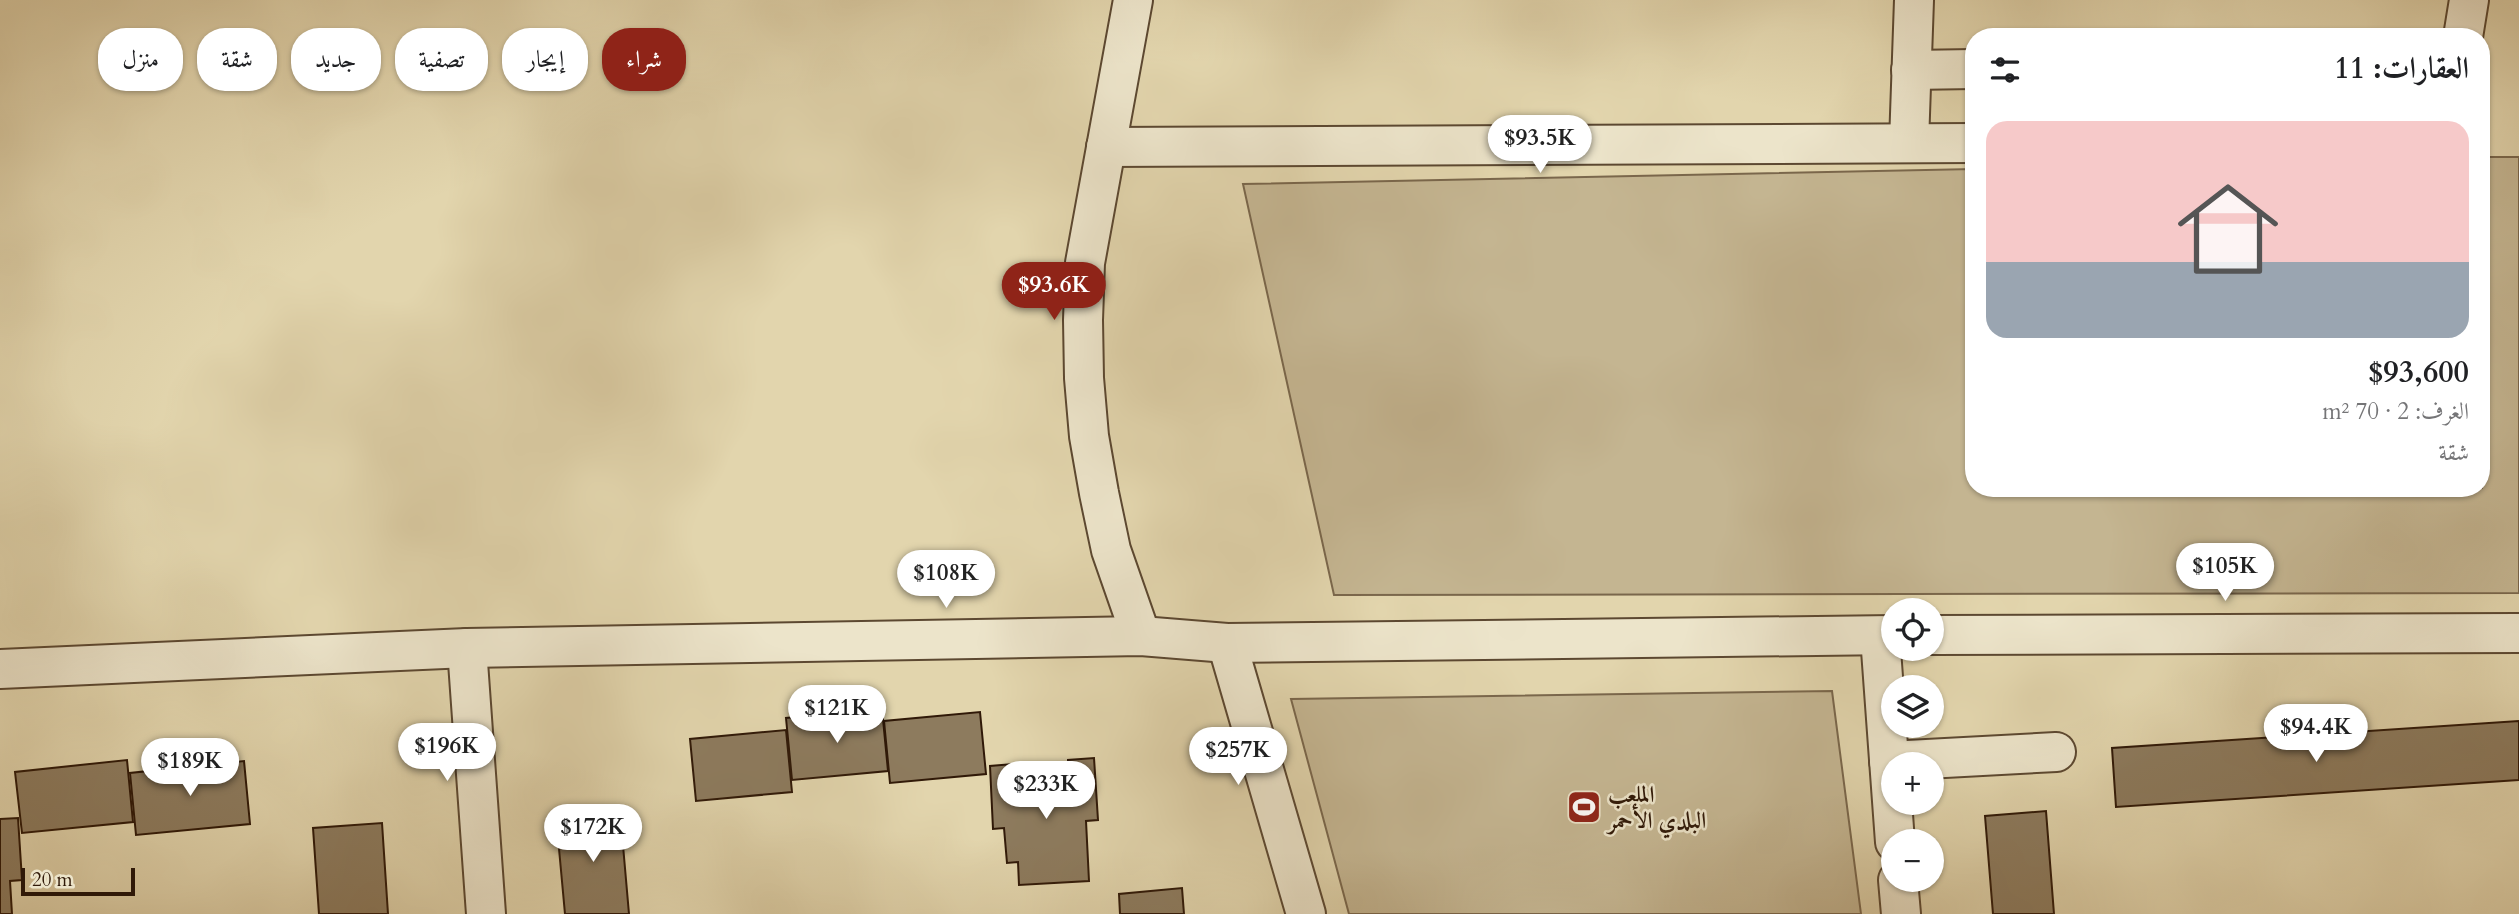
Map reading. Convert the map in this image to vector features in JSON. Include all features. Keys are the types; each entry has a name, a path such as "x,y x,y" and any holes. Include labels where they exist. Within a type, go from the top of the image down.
{"street":[{"path":"1133,0 1085,263 1084,378 1091,447 1111,550 1141,636"},
{"path":"1909,143 1913,0"},
{"path":"2464,28 2469,0"},
{"path":"1911,70 1965,69"},
{"path":"1107,147 1965,142"},
{"path":"1944,635 2519,633"},
{"path":"0,669 467,648 1141,636 1227,643 1881,636"},
{"path":"1227,643 1306,914"},
{"path":"467,648 486,914"},
{"path":"1887,661 1889,752"},
{"path":"1944,758 2056,752"},
{"path":"1899,892 1901,914"}],"shaded area":[{"path":"2490,157 2519,157 2519,593 1334,595 1243,184 1965,169 1965,497 2490,497"},
{"name":"الملعب البلدي الأحمر","path":"1832,691 1861,914 1349,914 1291,699"}],"building":[{"path":"882,709 888,771 792,780 786,718"},
{"path":"980,712 986,774 890,783 884,721"},
{"path":"2519,721 2519,780 2116,807 2112,748"},
{"path":"786,730 792,792 696,801 690,739"},
{"path":"1094,758 1098,820 1086,821 1089,881 1019,885 1018,862 1007,863 1004,828 993,829 990,766 1013,764 1013,775 1029,774 1030,782 1053,781 1052,768 1068,767 1068,760"},
{"path":"127,760 133,822 22,833 15,772"},
{"path":"244,761 250,824 136,835 130,773"},
{"path":"620,811 629,914 565,914 556,816"},
{"path":"2046,811 2054,914 1993,914 1985,816"},
{"path":"18,818 22,880 10,881 12,914 0,914 0,819"},
{"path":"382,823 388,914 319,914 313,828"},
{"path":"1182,888 1184,914 1120,914 1119,894"}],"place":[{"name":"الملعب البلدي الأحمر","path":"1584,807"}]}
